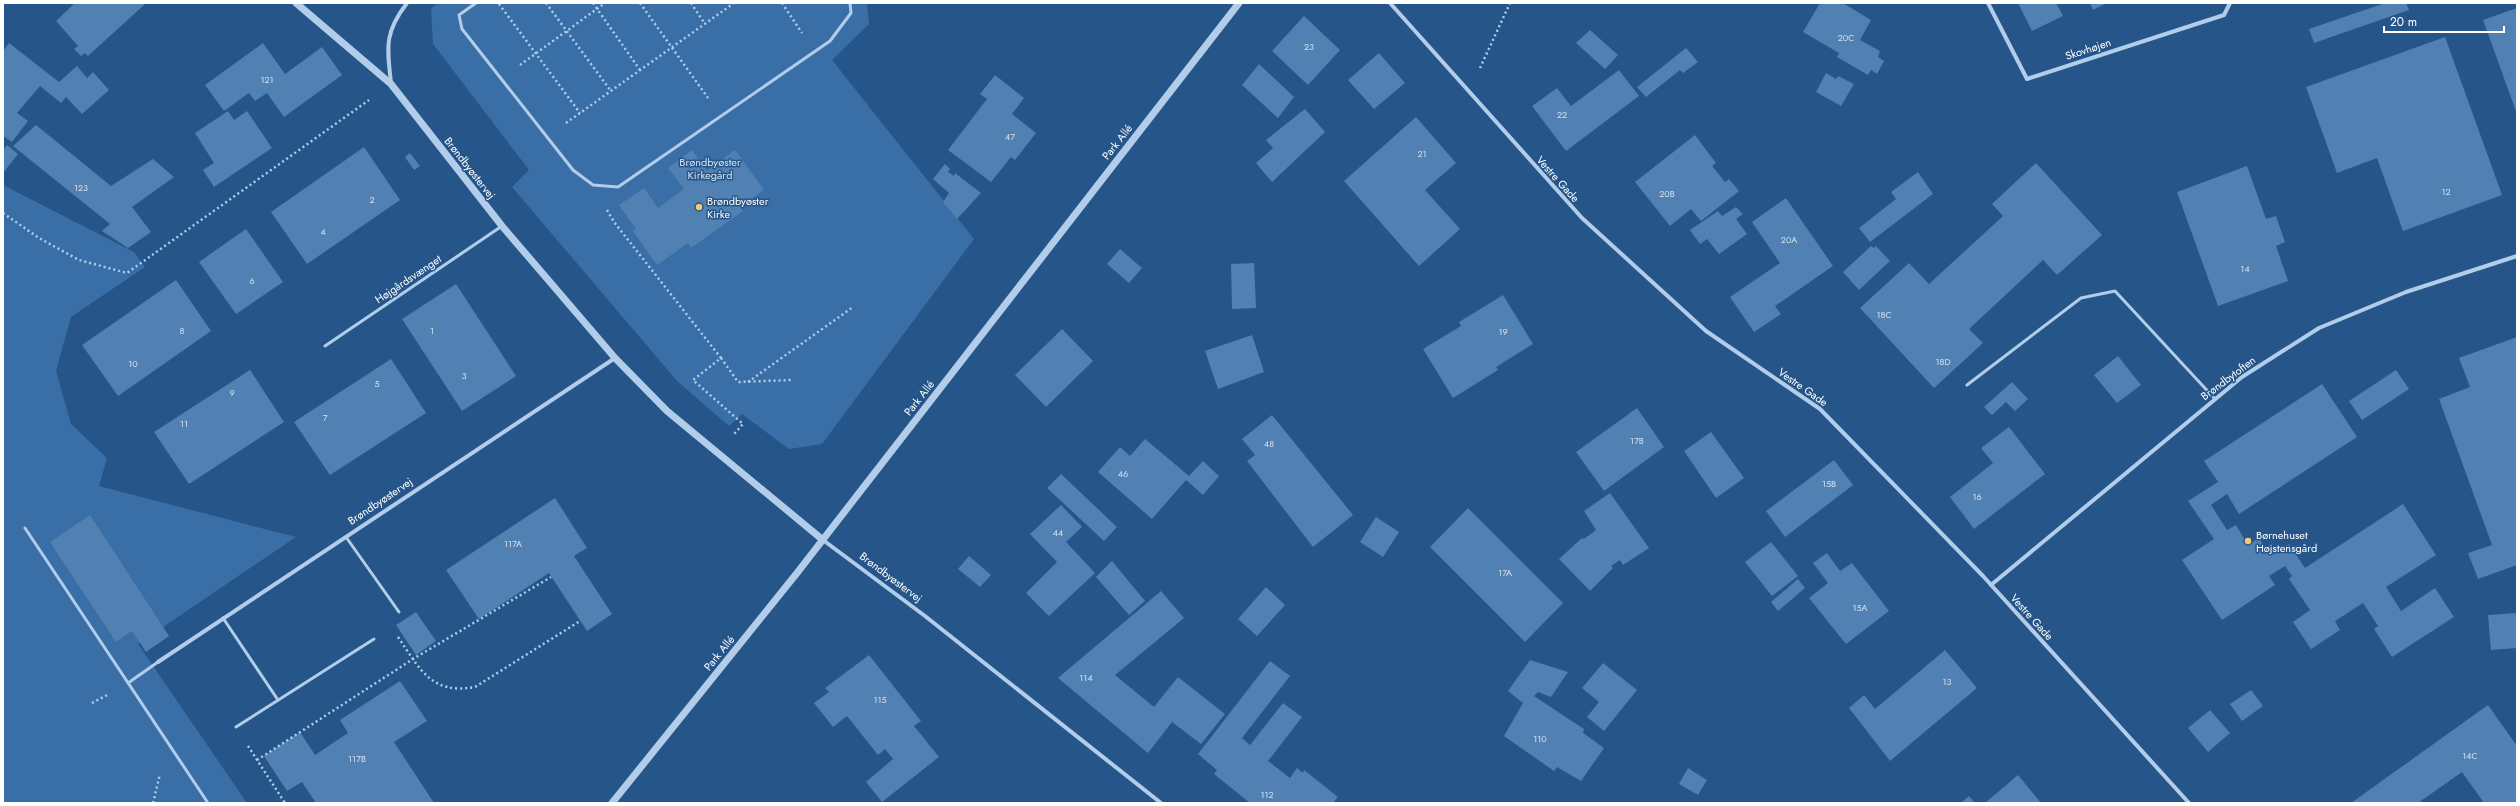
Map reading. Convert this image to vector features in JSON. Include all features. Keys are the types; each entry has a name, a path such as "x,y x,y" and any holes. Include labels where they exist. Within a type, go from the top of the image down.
{"street":[{"name":"Brøndbyøstervej","path":"296,3 391,84 502,226 615,358 667,411 823,540 932,621 1161,803"},
{"path":"391,84 386,44 396,18 407,3"},
{"name":"Park Allé","path":"612,803 823,540 1239,3"},
{"name":"Vestre Gade","path":"1390,3 1582,218 1706,331 1820,409 1991,585 2189,803"},
{"name":"Skovhøjen","path":"1988,3 2027,79 2224,15 2230,3"},
{"name":"Brøndbytoften","path":"1991,585 2242,377 2319,328 2406,292 2517,256"},
{"name":"Brøndbyøstervej","path":"158,662 615,358"}],"lane":[{"path":"476,3 459,15 462,29 573,170 593,185 618,186 830,41 851,13 850,3"},
{"name":"Højgårdsvænget","path":"325,346 502,226"},
{"path":"1967,385 2081,298 2115,291 2215,399"},
{"path":"24,528 208,803"},
{"path":"346,537 399,612"},
{"path":"223,618 278,700"},
{"path":"236,727 374,639"},
{"path":"128,683 158,662"}],"path":[{"path":"498,3 537,52 580,113"},
{"path":"546,3 568,30 611,91"},
{"path":"592,3 640,70"},
{"path":"502,78 605,3"},
{"path":"640,3 721,117"},
{"path":"691,3 706,24"},
{"path":"547,136 734,3"},
{"path":"782,3 815,51"},
{"path":"1469,92 1510,3"},
{"path":"3,213 39,238 79,260 127,273 391,84"},
{"path":"593,185 614,222 721,358 738,382 791,380"},
{"path":"748,382 853,307"},
{"path":"721,358 693,380 736,418"},
{"path":"257,760 413,659 551,577"},
{"path":"396,634 427,677 443,688 460,690 475,687 580,621"},
{"path":"236,727 285,803"}],"green space":[{"name":"Brøndbyøster Kirkegård","path":"439,3 867,3 869,24 832,60 974,239 822,444 789,449 742,414 729,426 677,381 512,187 529,170 433,44 431,8"},
{"path":"3,185 134,252 145,267 71,317 56,371 71,424 107,458 99,486 296,537 138,644 247,803 3,803"}],"building":[{"path":"75,3 143,3 144,5 88,56 85,53 81,56 74,49 78,46 56,21"},
{"path":"1820,3 1843,3 1871,20 1860,40 1880,51 1878,57 1884,61 1877,74 1871,70 1868,75 1837,57 1839,53 1803,32"},
{"path":"2018,3 2056,3 2063,16 2032,31"},
{"path":"2090,3 2107,3 2093,10"},
{"path":"2385,3 2406,3 2409,10 2314,43 2309,29"},
{"path":"2517,8 2517,114 2483,20"},
{"path":"1304,16 1340,50 1308,85 1272,51"},
{"path":"1590,30 1618,55 1605,69 1576,43"},
{"path":"2445,37 2502,195 2403,231 2377,158 2337,173 2306,87"},
{"path":"9,43 59,82 77,66 87,78 93,72 109,90 82,114 66,97 61,103 40,86 17,113 28,121 12,142 3,136 3,51"},
{"path":"263,43 285,74 322,47 342,75 284,117 267,93 255,101 249,93 224,111 205,85"},
{"path":"1686,48 1698,62 1683,73 1680,70 1646,97 1637,87"},
{"path":"1379,53 1405,83 1374,109 1348,80"},
{"path":"1259,64 1294,97 1278,118 1242,85"},
{"path":"1619,70 1639,96 1566,151 1532,106 1557,88 1571,106"},
{"path":"1826,73 1836,79 1838,76 1854,84 1841,106 1816,92"},
{"path":"995,75 1024,98 1012,114 1036,133 1015,160 1011,157 991,182 948,150 987,99 980,94"},
{"path":"1305,109 1325,132 1272,182 1256,163 1273,148 1266,140"},
{"path":"228,111 234,120 247,111 272,148 214,187 203,170 214,163 195,133"},
{"path":"1416,117 1456,163 1425,190 1460,229 1419,266 1344,181"},
{"path":"36,125 111,186 153,159 174,177 132,207 151,232 128,248 102,231 110,224 13,146"},
{"path":"1695,135 1716,163 1712,166 1725,182 1729,179 1739,191 1701,221 1691,209 1670,226 1635,182"},
{"path":"7,145 18,154 3,173 3,150"},
{"path":"364,147 400,200 307,264 271,212"},
{"name":"Brøndbyøster Kirke","path":"692,150 707,171 735,150 764,190 740,207 743,211 691,248 688,243 657,265 633,231 636,229 619,205 644,188 658,208 684,189 668,168"},
{"path":"410,153 420,166 414,170 405,157"},
{"path":"2036,163 2102,235 2057,275 2043,260 1969,329 1983,343 1934,388 1860,308 1909,263 1929,284 2003,216 1992,204"},
{"path":"945,164 950,169 948,172 954,176 955,173 981,193 957,219 943,202 949,193 933,179"},
{"path":"2247,166 2266,219 2276,216 2285,242 2276,246 2288,281 2218,306 2177,192"},
{"path":"1918,172 1933,194 1870,242 1859,228 1896,199 1891,192"},
{"path":"1786,198 1833,266 1775,306 1781,314 1754,332 1730,297 1780,263 1752,222"},
{"path":"1736,207 1743,214 1736,219 1747,234 1719,254 1707,239 1700,244 1690,230 1718,211 1722,216"},
{"path":"246,229 283,282 236,314 199,262"},
{"path":"1871,246 1874,248 1876,246 1890,261 1859,290 1843,272"},
{"path":"1120,249 1142,268 1129,283 1107,264"},
{"path":"1254,263 1256,308 1232,309 1231,264"},
{"path":"176,280 211,331 118,396 82,345"},
{"path":"456,284 516,376 462,411 402,319"},
{"path":"1503,295 1533,344 1496,367 1498,370 1453,398 1423,349 1461,326 1459,322"},
{"path":"1062,329 1093,361 1046,407 1015,375"},
{"path":"1252,335 1264,372 1218,389 1205,351"},
{"path":"2517,337 2517,565 2478,579 2468,553 2492,545 2439,399 2470,387 2459,358"},
{"path":"2118,356 2141,385 2117,403 2094,375"},
{"path":"391,359 426,413 330,475 294,422"},
{"path":"250,370 284,422 189,484 154,432"},
{"path":"2396,370 2409,389 2362,420 2349,401"},
{"path":"2012,382 2028,399 2015,411 2006,402 1992,415 1984,407"},
{"path":"2322,384 2357,437 2239,514 2227,494 2211,505 2227,530 2236,525 2248,545 2259,538 2270,556 2289,544 2305,568 2403,504 2436,555 2386,587 2401,611 2435,588 2454,617 2392,657 2374,629 2378,626 2363,603 2335,621 2340,630 2311,649 2293,622 2310,610 2289,579 2292,576 2285,566 2269,576 2275,585 2222,620 2182,560 2214,539 2188,501 2218,482 2204,461"},
{"path":"1637,408 1664,447 1604,491 1576,452"},
{"path":"1272,415 1353,515 1313,547 1247,461 1255,455 1242,439"},
{"path":"2009,427 2045,474 1974,529 1950,497 1993,463 1981,448"},
{"path":"1711,432 1744,478 1716,498 1684,451"},
{"path":"1145,439 1189,476 1203,461 1219,476 1203,495 1186,480 1152,519 1098,472 1120,447 1130,456"},
{"path":"1834,460 1853,485 1785,537 1766,511"},
{"path":"1061,474 1117,527 1104,541 1047,488"},
{"path":"1610,493 1649,548 1623,565 1620,560 1611,566 1613,568 1590,591 1559,559 1582,538 1584,539 1596,530 1584,511"},
{"path":"555,498 587,548 574,556 612,614 587,631 549,573 479,619 446,570"},
{"path":"1061,505 1082,527 1066,542 1095,573 1049,616 1026,593 1057,562 1030,534"},
{"path":"1468,508 1563,603 1525,642 1430,547"},
{"path":"90,515 169,636 146,652 132,631 116,642 50,542"},
{"path":"1376,517 1399,532 1383,557 1360,542"},
{"path":"1771,542 1798,576 1772,596 1745,562"},
{"path":"1827,553 1840,571 1852,563 1889,611 1846,644 1809,598 1828,583 1813,563"},
{"path":"969,556 991,575 980,587 958,569"},
{"path":"1112,561 1145,601 1129,615 1096,577"},
{"path":"1798,579 1805,588 1778,611 1771,602"},
{"path":"1266,587 1285,605 1257,636 1238,619"},
{"path":"1161,591 1184,618 1115,675 1154,707 1178,677 1225,714 1201,744 1172,722 1148,753 1058,678"},
{"path":"416,612 436,641 416,655 396,625"},
{"path":"2517,613 2517,648 2491,650 2488,615"},
{"path":"1945,650 1977,688 1890,761 1849,708 1864,695 1875,709"},
{"path":"869,655 921,721 914,726 939,757 882,802 866,782 893,759 885,749 878,755 847,716 833,727 814,703 829,692 825,688"},
{"path":"1530,660 1568,672 1551,697 1538,692 1534,696 1584,729 1583,733 1604,748 1581,781 1557,767 1554,771 1504,736 1523,703 1508,691"},
{"path":"1270,661 1290,676 1242,738 1250,745 1283,703 1302,717 1268,761 1290,778 1297,768 1303,773 1304,770 1338,797 1333,803 1250,803 1214,774 1217,770 1198,754"},
{"path":"1603,663 1637,690 1604,731 1587,717 1599,702 1582,688"},
{"path":"400,681 427,721 394,742 434,803 316,803 302,782 287,791 264,756 300,732 315,755 348,733 340,720"},
{"path":"2251,690 2263,706 2242,721 2230,704"},
{"path":"2488,705 2517,746 2517,803 2484,803 2462,772 2418,803 2351,803"},
{"path":"2210,710 2230,733 2208,752 2188,728"},
{"path":"1688,768 1707,780 1698,795 1679,784"},
{"path":"2018,775 2041,803 1985,803"},
{"path":"1969,796 1975,803 1961,803"}],"place":[{"name":"Brøndbyøster Kirke","path":"699,207"},
{"name":"Børnehuset Højstensgård","path":"2248,541"}]}
